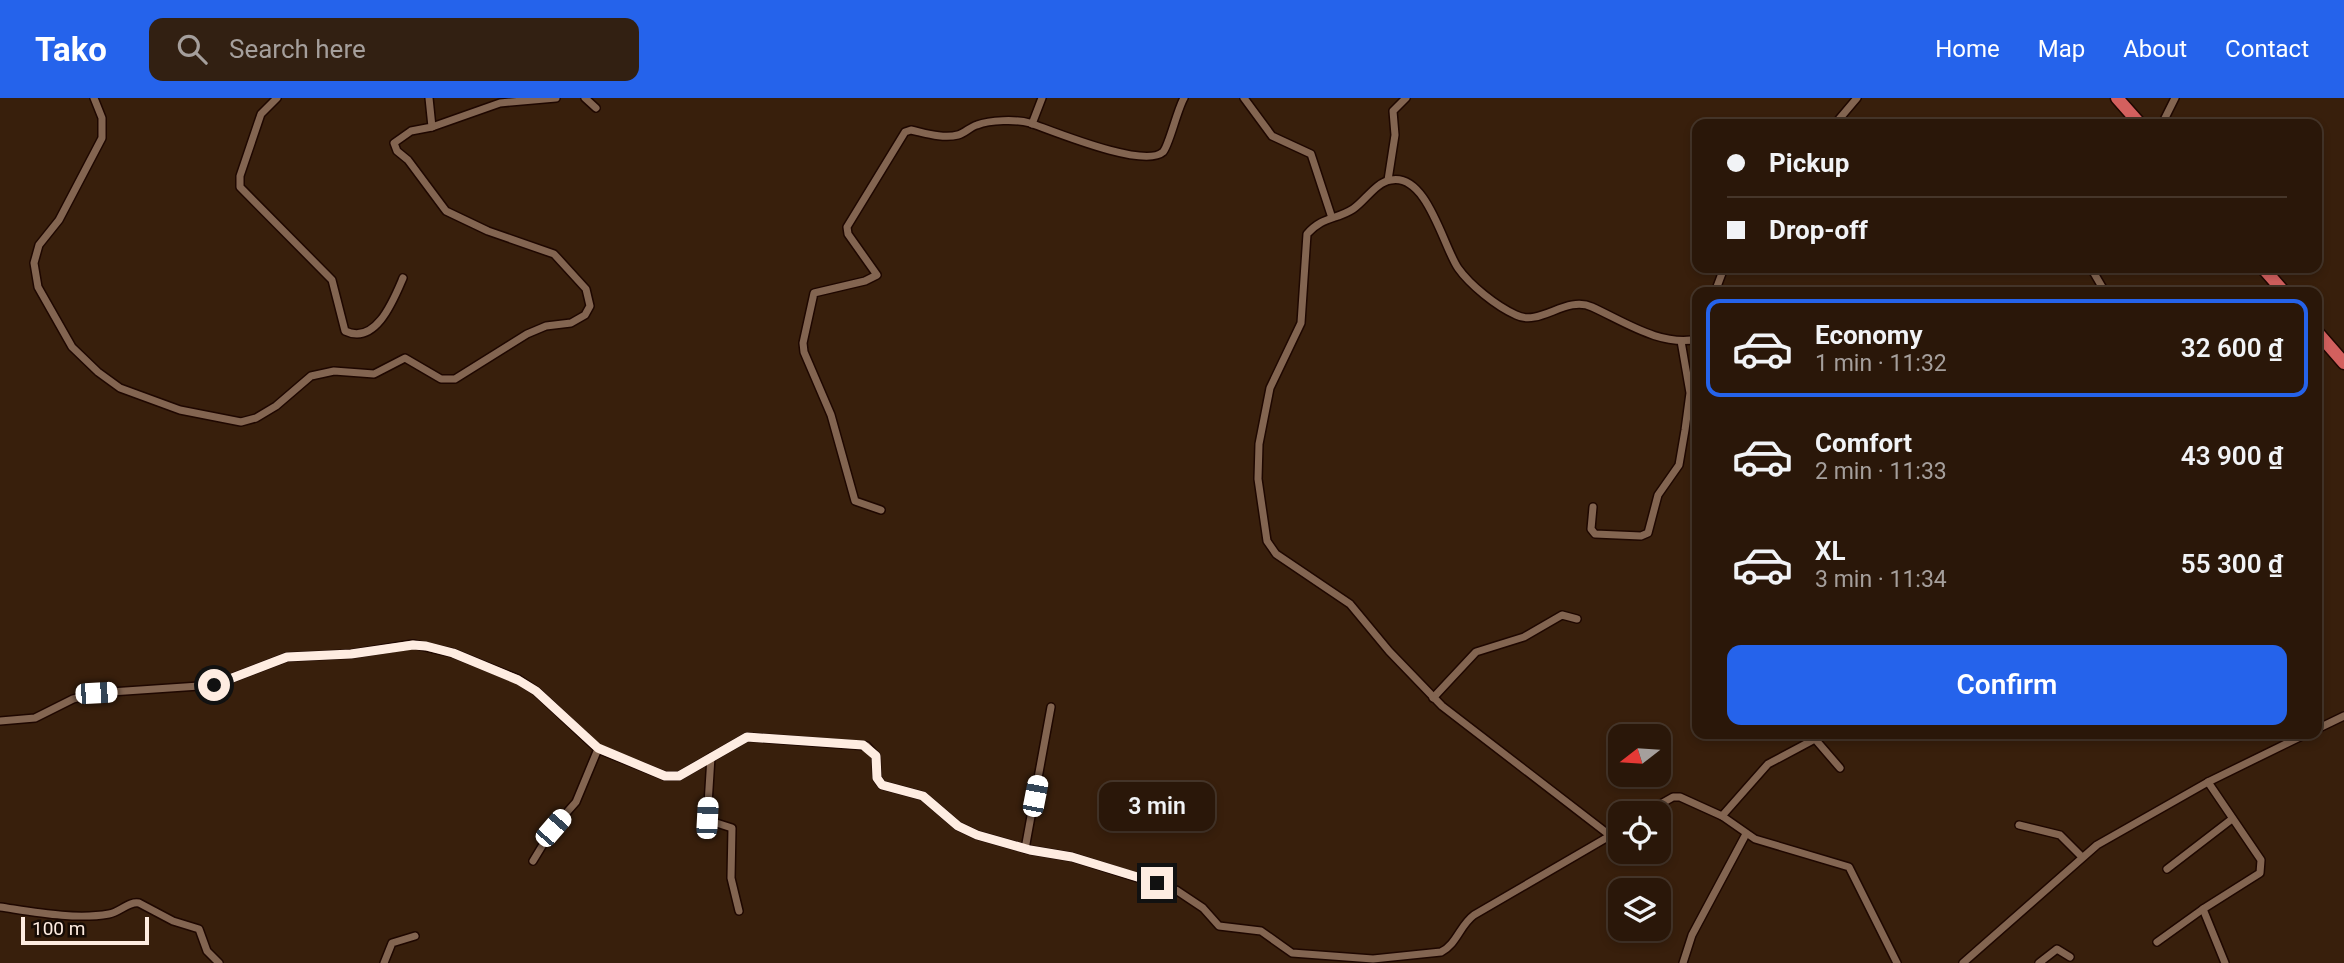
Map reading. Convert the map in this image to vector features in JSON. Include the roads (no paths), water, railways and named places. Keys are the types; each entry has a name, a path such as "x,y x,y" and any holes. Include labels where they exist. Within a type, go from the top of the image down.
{"highway":[{"path":"2117,98 2130,119"},
{"path":"2267,273 2280,287"},
{"path":"2322,340 2344,363"}],"street":[{"path":"94,98 102,118 102,138 60,220 39,245 34,263 38,287 72,347 110,382 180,410 230,422 256,418 320,372 374,374 405,358 441,379 455,379 527,334 546,326 571,323 588,311 590,306 586,289 554,254 488,231 446,211 394,145 404,135 500,103 556,98"},
{"path":"276,98 261,114 240,176 240,187 332,280 345,331 360,334 371,329 393,303 403,278"},
{"path":"429,98 432,127"},
{"path":"586,98 596,108"},
{"path":"1032,124 1042,98"},
{"path":"881,510 855,501 831,415 806,360 803,343 812,296 877,275 848,234 847,227 905,132 947,136 964,132 978,124 1032,124 1104,148 1154,156 1163,152 1168,144 1173,121 1184,98"},
{"path":"1244,98 1272,136 1311,154 1331,215"},
{"path":"1388,180 1395,135 1394,111 1406,98"},
{"path":"1839,119 1857,98"},
{"path":"2164,119 2175,98"},
{"path":"1608,834 1433,698 1350,604 1276,554 1267,541 1264,528 1258,479 1259,444 1270,388 1301,323 1307,234 1331,215 1350,210 1388,180 1402,181 1410,185 1436,219 1461,271 1517,316 1529,318 1579,303 1641,330 1681,341 1692,340"},
{"path":"1593,507 1591,529 1595,534 1641,536 1648,533 1658,495 1679,465 1690,393 1681,341"},
{"path":"1433,698 1476,652 1524,637 1562,615 1577,619"},
{"path":"0,721 35,718 73,699 96,693 214,685 287,657 351,654 413,645 453,653 518,680 536,691 598,748 665,776 679,776 747,737 867,746 876,756 877,778 882,785 923,796 958,826 977,835 1025,849 1072,857 1167,887 1203,908 1219,926 1261,931 1292,953 1361,961 1441,952 1451,945 1466,920 1608,839"},
{"path":"1025,849 1051,707"},
{"path":"2322,727 2344,716"},
{"path":"1721,816 1768,764 1815,739 1840,768"},
{"path":"1963,963 2081,856 2208,782 2296,739"},
{"path":"533,861 553,828 576,802 598,748"},
{"path":"711,757 707,820 732,828 731,878 738,911"},
{"path":"2157,943 2203,909 2250,880 2262,868 2260,860 2208,782"},
{"path":"1666,801 1680,797 1721,816 1746,834 1774,846 1849,867 1897,963"},
{"path":"2167,869 2232,819"},
{"path":"2019,825 2060,835 2081,856"},
{"path":"1682,963 1692,935 1746,834"},
{"path":"0,907 89,915 109,914 139,902 173,920 199,929 207,951 219,963"},
{"path":"2203,909 2225,963"},
{"path":"384,963 392,943 415,936"},
{"path":"2039,963 2057,949 2070,957"}]}
